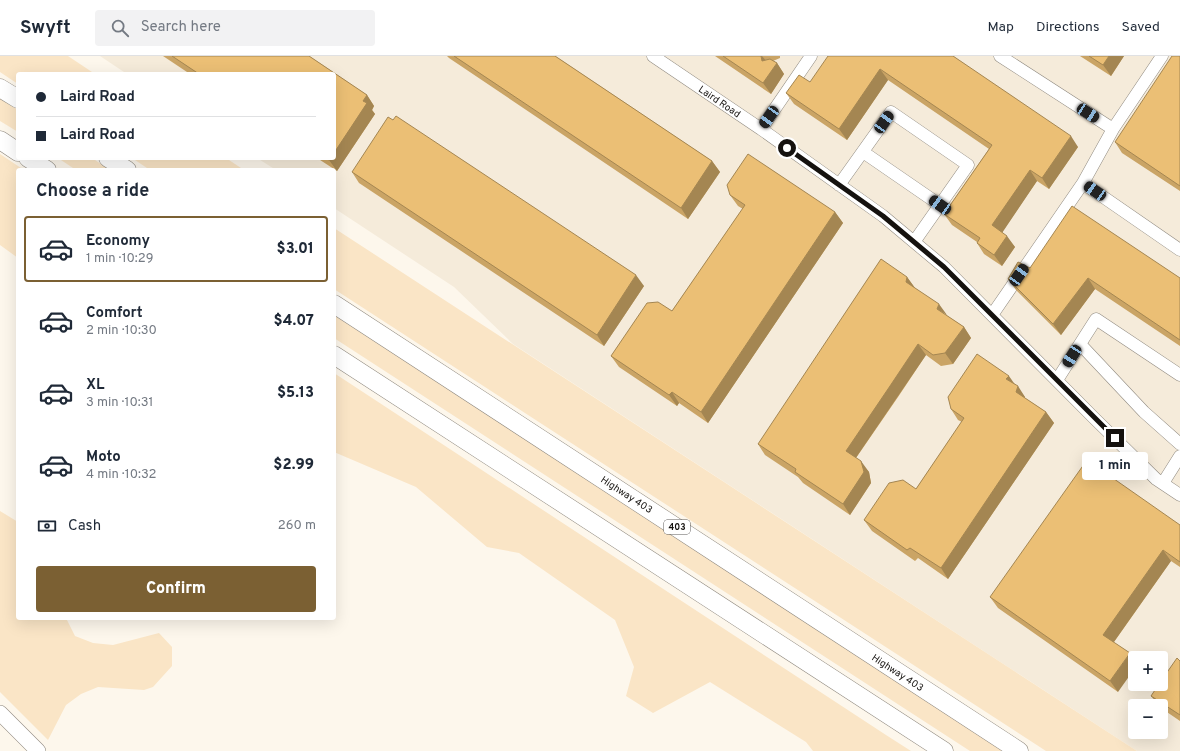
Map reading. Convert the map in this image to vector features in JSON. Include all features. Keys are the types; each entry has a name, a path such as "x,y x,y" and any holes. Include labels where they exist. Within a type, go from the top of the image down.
{"highway":[{"path":"0,88 16,98"},
{"path":"0,140 16,151"},
{"path":"31,160 44,168"},
{"path":"111,160 124,168"},
{"name":"Highway 403","path":"336,305 1019,751"},
{"path":"336,356 944,751"}],"main road":[{"path":"0,713 38,751"}],"street":[{"name":"Laird Road","path":"653,56 761,129 883,216 944,267 1156,479 1180,495"},
{"path":"761,129 811,56"},
{"path":"1000,56 1113,129"},
{"path":"992,315 1083,183 1113,129 1162,56"},
{"path":"839,185 891,112 968,165 914,242"},
{"path":"863,152 940,205"},
{"path":"1083,183 1180,250"},
{"path":"1057,380 1096,319 1180,376"},
{"path":"1080,344 1144,412 1180,444"},
{"path":"1163,483 1180,456"}],"shaded area":[{"path":"0,56 68,56 92,72 16,72 16,83 0,72"},
{"path":"100,56 1180,56 1180,751 1137,751 513,344 454,287 336,209 336,168 273,168 260,160 336,160 336,72 124,72"},
{"path":"0,98 16,109 16,131 0,121"},
{"path":"0,154 21,168 16,168 16,257 0,245"},
{"path":"61,160 95,160 107,168 73,168"},
{"path":"135,160 229,160 241,168 147,168"},
{"path":"336,229 1137,751 1046,751 336,290"},
{"path":"336,316 1005,751 970,751 336,339"},
{"path":"336,374 911,751 813,751 806,742 710,682 653,713 626,696 634,667 615,620 519,553 487,547 416,487 336,453"},
{"path":"0,511 16,521 16,620 67,620 75,636 93,643 113,645 159,633 172,647 172,666 153,687 144,690 98,687 81,694 66,705 48,740 0,692"}],"building":[{"path":"172,56 309,56 333,72 196,72"},
{"path":"454,56 555,56 712,161 681,208"},
{"path":"723,56 761,56 762,61 770,59 777,63 763,83"},
{"path":"828,56 953,56 1071,136 1042,178 1030,170 992,225 1007,236 994,255 977,243 980,238 944,214 992,145 880,69 839,129 786,93 799,75 810,82"},
{"path":"1089,56 1109,56 1103,65"},
{"path":"1172,56 1180,56 1180,186 1115,142"},
{"path":"336,74 367,95 363,101 367,103 336,150"},
{"path":"396,116 636,275 597,335 352,172 388,117 393,120"},
{"path":"748,154 835,212 701,412 672,392 669,395 611,356 647,303 658,302 672,311 745,205 730,195 727,185"},
{"path":"1072,206 1180,278 1180,340 1088,278 1053,324 1008,279 1018,262 1030,268"},
{"path":"881,259 907,277 906,282 939,304 937,309 964,327 945,353 933,355 918,344 846,451 861,461 864,472 843,504 795,472 796,469 758,444"},
{"path":"977,354 1009,376 1006,379 1018,386 1016,392 1046,412 941,568 910,548 907,550 864,520 889,483 903,480 916,489 964,418 951,409 948,397"},
{"path":"1087,460 1180,525 1180,562 1163,550 1103,635 1128,652 1128,656 1110,681 990,597"},
{"path":"1177,658 1180,661 1180,715 1168,707 1168,699 1156,699 1151,696 1154,691 1168,691 1168,671"}],"route":[{"path":"787,148 883,216 944,267 1115,438"}]}
